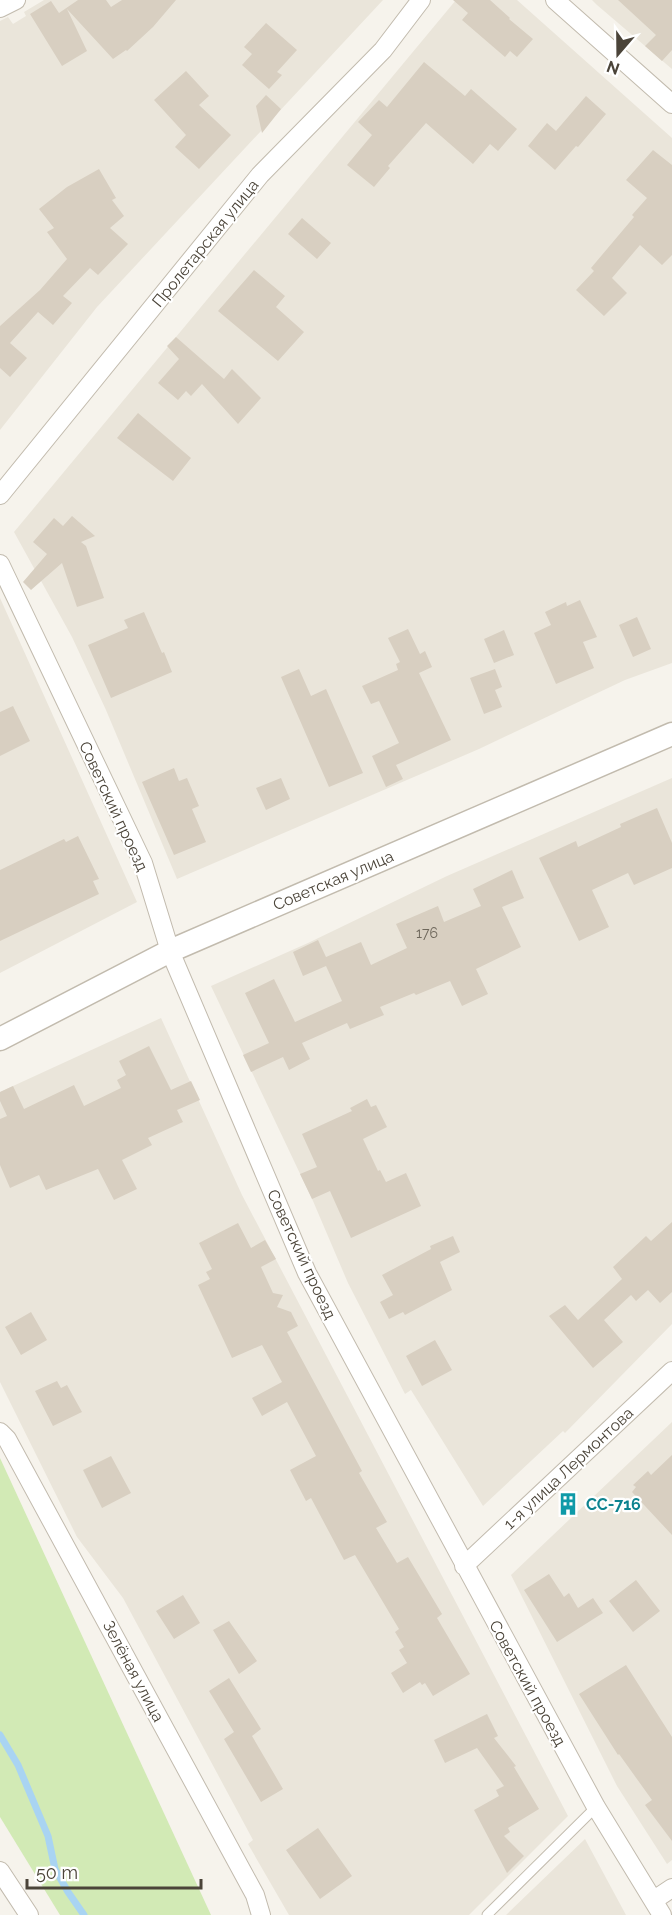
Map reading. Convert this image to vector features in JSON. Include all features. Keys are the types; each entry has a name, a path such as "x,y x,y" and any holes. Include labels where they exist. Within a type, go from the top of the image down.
{"street":[{"path":"0,9 16,0"},
{"name":"Пролетарская улица","path":"0,495 260,175 382,50 421,0"},
{"path":"555,0 672,104"},
{"name":"Советский проезд","path":"0,564 143,863 170,951 307,1273 596,1808 658,1908"},
{"name":"Советская улица","path":"0,1039 170,951 672,734"},
{"name":"1-я улица Лермонтова","path":"464,1566 672,1371"},
{"name":"Зелёная улица","path":"0,1432 7,1439 121,1645 255,1895 261,1915"},
{"path":"0,1871 29,1915"},
{"path":"658,1908 672,1888"}],"lane":[{"path":"487,1915 596,1808"}],"shaded area":[{"path":"44,0 383,0 97,307 0,430 0,21 8,17 13,24 26,16 24,12"},
{"path":"456,0 517,0 672,138 672,663 625,680 479,749 177,879 106,710 72,637 14,532"},
{"path":"592,0 672,0 672,69 597,5"},
{"path":"0,598 137,902 0,973"},
{"path":"672,778 672,1324 565,1433 563,1431 483,1506 411,1390 405,1394 348,1283 313,1201 211,986 308,943 447,876"},
{"path":"161,1018 242,1195 568,1816 469,1915 289,1915 248,1844 253,1840 123,1598 77,1537 0,1382 0,1092"},
{"path":"672,1422 672,1860 667,1864 617,1786 511,1575"},
{"path":"585,1839 626,1915 506,1915"}],"green space":[{"path":"0,1458 211,1915 60,1915 0,1817"}],"building":[{"path":"78,0 106,0 111,7 122,0 176,0 153,27 127,51 113,59 67,9 87,51 62,66 30,14 51,1 59,13"},
{"path":"453,0 490,0 533,39 517,57 510,51 505,57 462,20 468,13"},
{"path":"618,0 672,0 672,50 662,61 645,46 656,35"},
{"path":"266,23 297,50 277,72 282,75 269,89 242,65 252,54 244,47"},
{"path":"424,62 465,96 471,89 517,129 498,151 490,144 473,164 426,123 388,166 390,168 374,187 347,165 372,135 358,122 379,100 387,107"},
{"path":"186,71 209,96 199,105 231,135 199,169 175,147 186,135 154,100"},
{"path":"266,95 281,109 262,133 256,106"},
{"path":"586,96 606,114 555,170 528,146 547,123 556,131"},
{"path":"653,150 672,165 672,255 662,265 640,245 612,278 627,293 604,316 576,290 594,271 591,268 647,198 626,180"},
{"path":"99,169 116,198 112,200 124,216 110,228 128,244 98,275 90,268 63,296 72,303 53,325 38,312 10,343 27,358 10,377 0,368 0,326 40,290 67,259 47,232 54,228 39,209 67,187"},
{"path":"302,218 331,243 317,259 288,234"},
{"path":"254,270 285,296 276,307 304,332 278,361 218,311"},
{"path":"176,337 224,379 232,369 261,398 238,424 202,384 191,396 186,391 178,400 158,383 179,359 167,346"},
{"path":"138,413 191,458 173,481 117,438"},
{"path":"72,516 95,536 81,542 86,546 104,598 77,607 62,563 31,590 23,582 47,554 33,542 54,518 63,526"},
{"path":"580,600 597,637 583,642 594,668 556,684 534,633 551,625 545,612 566,602 567,606"},
{"path":"144,612 172,672 111,698 88,645 128,628 124,620"},
{"path":"637,617 651,649 633,657 619,625"},
{"path":"408,629 420,654 425,651 432,667 419,673 451,740 396,765 403,779 386,787 372,756 399,743 379,701 371,704 362,686 398,670 396,664 400,662 388,638"},
{"path":"504,630 514,655 494,663 484,639"},
{"path":"299,669 311,696 326,689 363,773 329,787 281,677"},
{"path":"495,669 502,687 495,690 502,707 484,714 470,678"},
{"path":"13,706 30,741 0,756 0,712"},
{"path":"174,768 179,781 187,778 199,806 192,809 206,842 174,855 142,782"},
{"path":"281,778 290,799 266,810 256,788"},
{"path":"657,808 672,843 672,868 634,885 628,873 592,890 609,927 579,941 539,858 576,841 578,847 621,827 620,824"},
{"path":"78,836 99,879 93,881 99,894 0,941 0,870 64,839 66,842"},
{"path":"512,870 524,898 502,907 521,947 476,969 488,994 462,1006 450,981 380,1007 384,1015 350,1029 347,1023 302,1043 310,1059 289,1070 283,1057 251,1072 243,1055 269,1043 245,993 274,979 295,1022 342,1001 326,966 303,976 293,952 318,940 326,957 361,942 371,965 407,948 396,924 438,906 444,922 481,906 473,889"},
{"path":"149,1046 171,1090 191,1081 200,1100 177,1110 183,1122 148,1138 152,1145 122,1160 137,1189 114,1200 98,1169 46,1190 39,1175 10,1188 0,1165 0,1119 7,1116 0,1101 0,1092 13,1086 24,1109 74,1085 84,1106 121,1088 117,1080 126,1075 119,1061"},
{"path":"367,1099 371,1107 376,1105 387,1127 363,1139 378,1171 380,1170 386,1182 406,1173 421,1206 351,1238 330,1191 312,1199 300,1174 317,1167 302,1134 352,1111 350,1108"},
{"path":"672,1222 672,1292 660,1303 648,1290 636,1301 631,1295 604,1320 623,1342 593,1368 549,1316 565,1305 578,1320 622,1279 613,1267 646,1236 651,1241"},
{"path":"238,1223 251,1248 265,1240 276,1259 261,1267 273,1293 283,1295 277,1307 291,1312 298,1326 287,1332 362,1471 359,1473 387,1522 376,1528 397,1563 408,1557 442,1614 437,1618 470,1674 433,1696 425,1683 422,1685 420,1682 403,1693 391,1673 407,1663 399,1650 404,1647 395,1632 399,1629 355,1555 344,1560 311,1498 306,1501 290,1470 316,1456 287,1402 262,1416 252,1398 282,1382 262,1345 232,1358 198,1285 210,1279 206,1272 212,1269 199,1243"},
{"path":"453,1236 460,1252 440,1262 452,1290 405,1315 403,1312 389,1319 380,1302 393,1295 382,1275 431,1249 430,1246"},
{"path":"31,1312 47,1340 21,1355 5,1327"},
{"path":"435,1340 452,1370 422,1386 406,1356"},
{"path":"57,1381 61,1388 67,1385 82,1412 53,1426 35,1391"},
{"path":"672,1455 672,1535 632,1492 636,1487 633,1485 648,1471 651,1475"},
{"path":"111,1456 131,1493 102,1508 83,1470"},
{"path":"549,1574 564,1597 569,1593 578,1608 593,1598 603,1613 557,1642 524,1590"},
{"path":"636,1580 660,1611 633,1632 609,1601"},
{"path":"183,1595 200,1623 174,1639 156,1611"},
{"path":"229,1621 257,1661 239,1674 213,1630"},
{"path":"626,1665 672,1737 672,1841 645,1805 652,1800 618,1755 579,1694"},
{"path":"229,1678 261,1729 252,1736 283,1789 261,1802 224,1739 234,1732 209,1691"},
{"path":"487,1714 498,1736 494,1738 516,1766 514,1767 539,1809 508,1828 510,1832 504,1836 524,1856 507,1873 474,1810 499,1796 496,1790 504,1786 477,1748 445,1763 434,1740"},
{"path":"318,1828 352,1876 320,1899 286,1850"}],"waterway":[{"path":"0,1735 18,1765 48,1836 55,1869 84,1915"}],"place":[{"name":"СС-716","path":"568,1504"}]}
